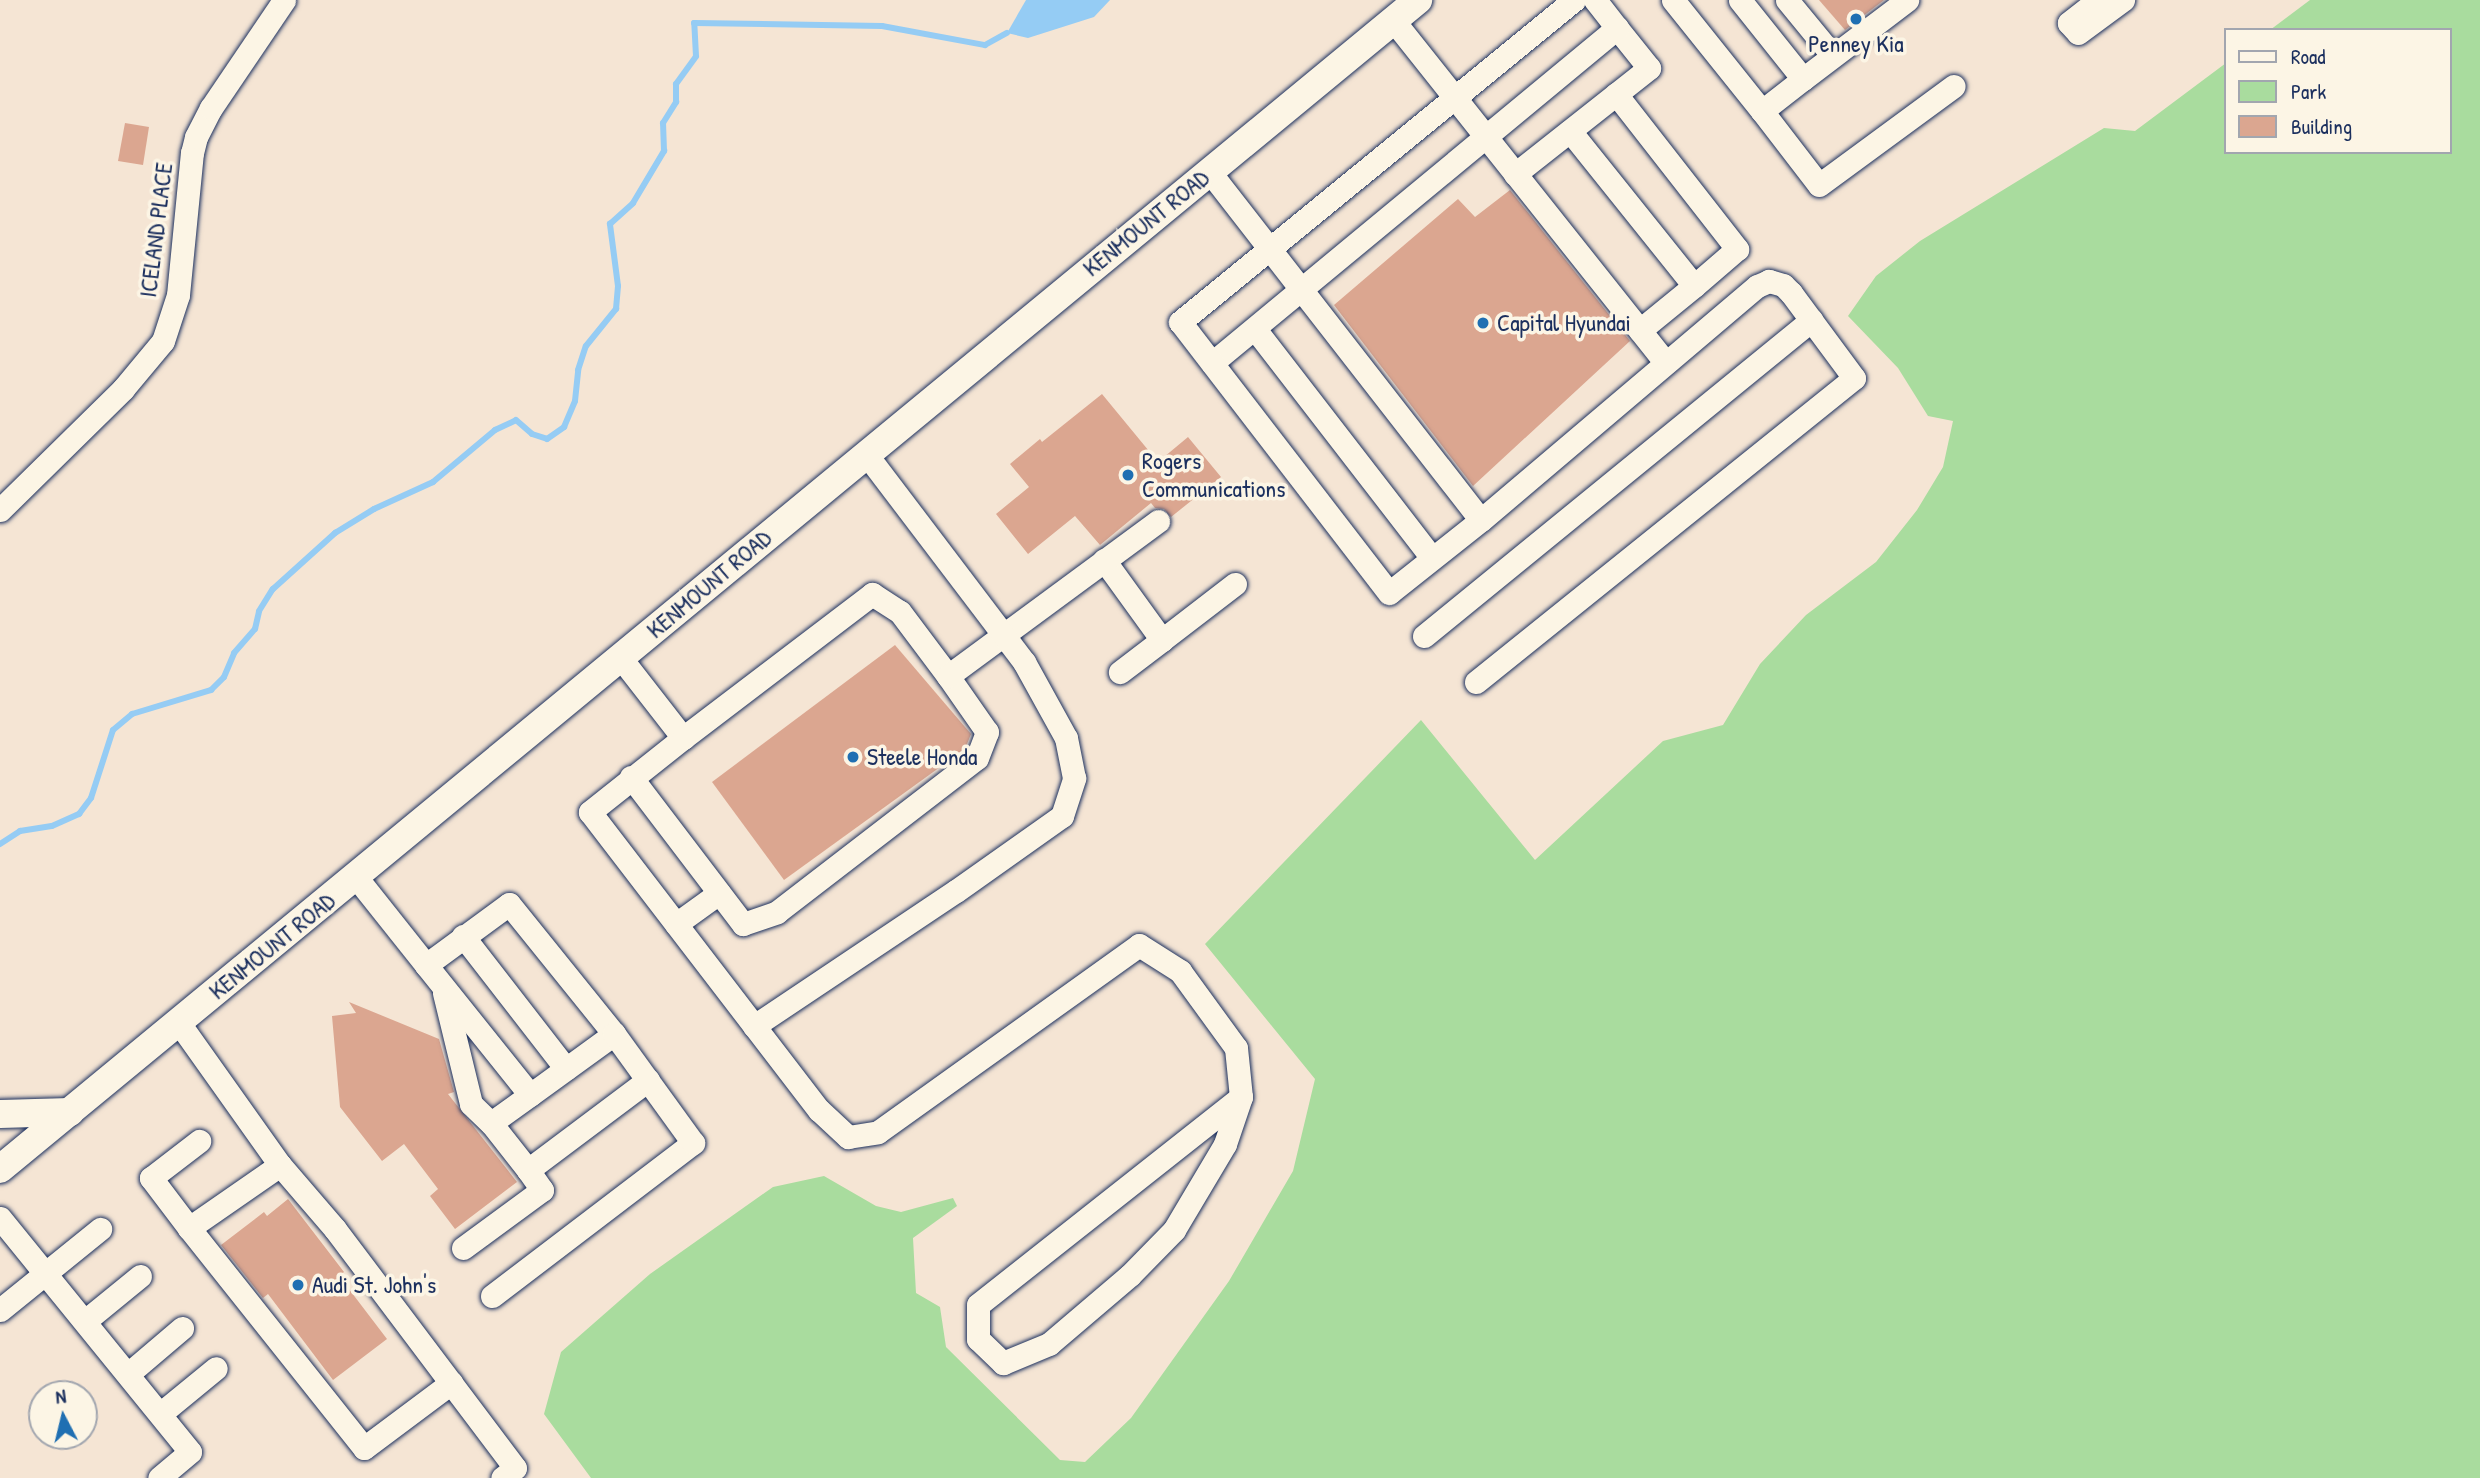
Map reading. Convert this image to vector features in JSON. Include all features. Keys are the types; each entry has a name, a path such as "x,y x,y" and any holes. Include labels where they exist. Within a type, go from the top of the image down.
{"main road":[{"name":"KENMOUNT ROAD","path":"0,1169 1418,0"},
{"path":"0,1114 69,1112"}],"street":[{"name":"ICELAND PLACE","path":"0,510 123,389 163,341 178,295 192,153 197,137 211,108 284,0"},
{"path":"1476,682 1854,378 1783,285 1769,281 1757,286 1481,520 1389,593 1180,322 1574,0"},
{"path":"1515,174 1649,68 1595,0"},
{"path":"1673,0 1819,185 1954,86"},
{"path":"1740,0 1803,79"},
{"path":"1787,0 1833,56"},
{"path":"1762,111 1907,0"},
{"path":"2098,0 2069,23 2078,33 2123,0"},
{"path":"1393,20 1666,363"},
{"path":"1212,363 1617,28"},
{"path":"1616,94 1737,249 1640,330"},
{"path":"1570,131 1694,286"},
{"path":"1209,171 1481,520"},
{"path":"1424,636 1811,320"},
{"path":"1255,329 1432,558"},
{"path":"754,1026 956,891 1062,816 1074,778 1066,737 1024,662 866,454"},
{"path":"948,676 1158,521"},
{"path":"1104,560 1162,640"},
{"path":"1120,672 1235,584"},
{"path":"631,777 743,925 777,912 977,758 987,732 900,612 872,594 631,777 590,812 819,1110 848,1137 878,1132 1139,944 1180,971 1236,1048 1241,1097 1225,1144 1174,1230 1130,1275 1049,1345 1003,1363 978,1339 978,1305 1241,1097"},
{"path":"620,657 683,738"},
{"path":"356,877 530,1095"},
{"path":"676,924 719,893"},
{"path":"426,965 509,904 614,1034 693,1143 492,1296"},
{"path":"463,936 566,1069"},
{"path":"443,987 471,1104 491,1122 542,1190 463,1248"},
{"path":"179,1023 280,1165 335,1229 515,1468 502,1478"},
{"path":"491,1122 614,1034"},
{"path":"528,1170 648,1080"},
{"path":"199,1141 151,1178 364,1448 451,1383"},
{"path":"189,1228 280,1165"},
{"path":"0,1217 190,1452 159,1478"},
{"path":"0,1310 100,1229"},
{"path":"85,1321 140,1276"},
{"path":"128,1374 182,1328"},
{"path":"160,1414 216,1368"}],"green space":[{"path":"2310,0 2480,0 2480,1478 591,1478 544,1414 561,1352 650,1274 773,1187 824,1176 876,1206 901,1212 953,1198 957,1206 913,1238 916,1293 940,1307 946,1347 1060,1460 1085,1462 1131,1418 1229,1281 1293,1171 1315,1079 1205,944 1421,720 1535,860 1663,741 1723,725 1760,664 1806,615 1876,562 1917,510 1943,467 1953,421 1928,416 1898,368 1848,316 1876,276 1920,241 2104,128 2135,131 2224,64 2224,154 2452,154 2452,28 2273,28"}],"water":[{"path":"1026,0 1110,0 1094,17 1028,38 1007,33"}],"building":[{"name":"Penney Kia","path":"1819,0 1884,0 1845,30"},
{"path":"125,123 149,127 143,165 118,161"},
{"name":"Capital Hyundai","path":"1510,190 1630,341 1473,486 1334,305 1458,199 1475,217"},
{"name":"Rogers Communications","path":"1102,394 1158,462 1188,437 1221,477 1171,517 1164,509 1155,508 1151,503 1100,545 1075,516 1028,554 996,514 1029,487 1010,464"},
{"name":"Steele Honda","path":"895,645 971,734 965,749 784,880 712,782"},
{"path":"349,1002 439,1039 454,1092 448,1094 517,1182 455,1229 430,1196 438,1189 404,1144 382,1161 340,1107 332,1016 356,1013"},
{"name":"Audi St. John's","path":"288,1199 344,1272 339,1276 387,1339 333,1380 268,1294 263,1298 221,1245 264,1212 267,1216"}],"waterway":[{"path":"0,844 20,831 52,826 79,814 91,798 113,730 132,714 211,690 224,677 234,653 255,629 259,611 273,589 335,533 374,509 433,482 495,430 516,420 532,434 547,439 564,427 575,401 578,370 586,346 616,309 618,286 610,224 633,203 664,151 663,123 676,102 676,84 696,56 694,23 882,26 985,45 1007,33"}],"place":[{"name":"Penney Kia","path":"1856,19"},
{"name":"Capital Hyundai","path":"1483,323"},
{"name":"Rogers Communications","path":"1128,475"},
{"name":"Steele Honda","path":"853,757"},
{"name":"Audi St. John's","path":"298,1285"}]}
